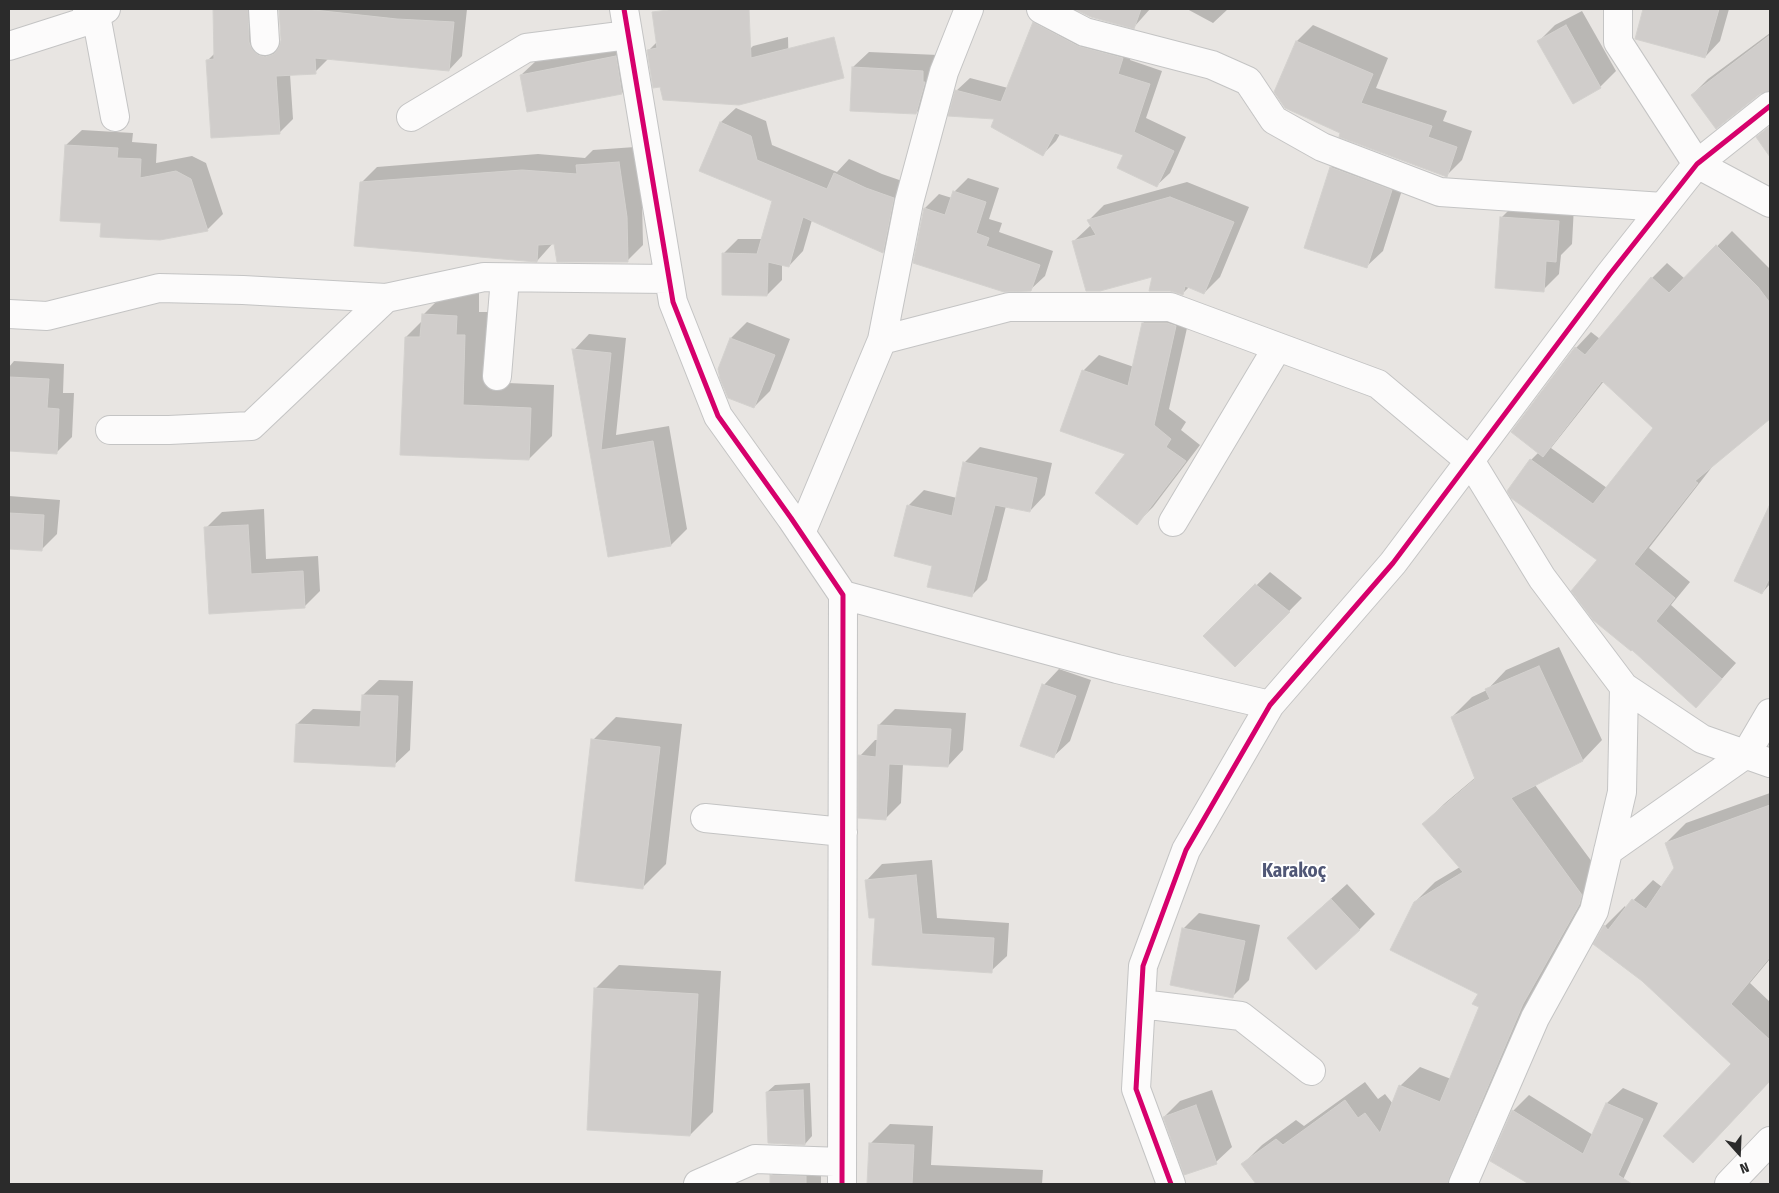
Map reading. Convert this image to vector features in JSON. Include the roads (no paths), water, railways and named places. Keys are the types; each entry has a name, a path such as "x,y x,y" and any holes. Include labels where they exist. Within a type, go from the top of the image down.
{"street":[{"path":"263,9 264,41"},
{"path":"624,9 673,302 718,416 843,595 842,1173 755,1159 698,1184"},
{"path":"801,534 882,340 909,202 944,72 969,9"},
{"path":"1041,9 1085,32 1221,69 1248,82 1274,120 1314,142 1440,192 1663,207"},
{"path":"1618,9 1618,42 1697,164 1770,203"},
{"path":"9,46 84,22 96,11"},
{"path":"96,11 114,117"},
{"path":"411,117 526,48 628,35"},
{"path":"1171,1184 1136,1089 1143,966 1186,850 1270,705 1393,563 1610,274 1697,164 1770,106"},
{"path":"9,314 47,316 159,288 243,290 386,298 484,277 670,279"},
{"path":"497,376 505,278"},
{"path":"110,430 169,430 251,426 386,298"},
{"path":"882,340 1009,307 1170,307 1378,384 1470,462 1542,578 1624,687 1702,739 1758,758"},
{"path":"1173,522 1277,348"},
{"path":"843,595 1117,669 1270,705"},
{"path":"1463,1184 1535,1018 1594,911 1622,792 1624,687"},
{"path":"1608,851 1758,758 1770,713"},
{"path":"705,818 843,832"},
{"path":"1141,1004 1240,1016 1311,1071"},
{"path":"1729,1184 1770,1141"}],"district":[{"name":"Karakoç","path":"1294,872"}]}
